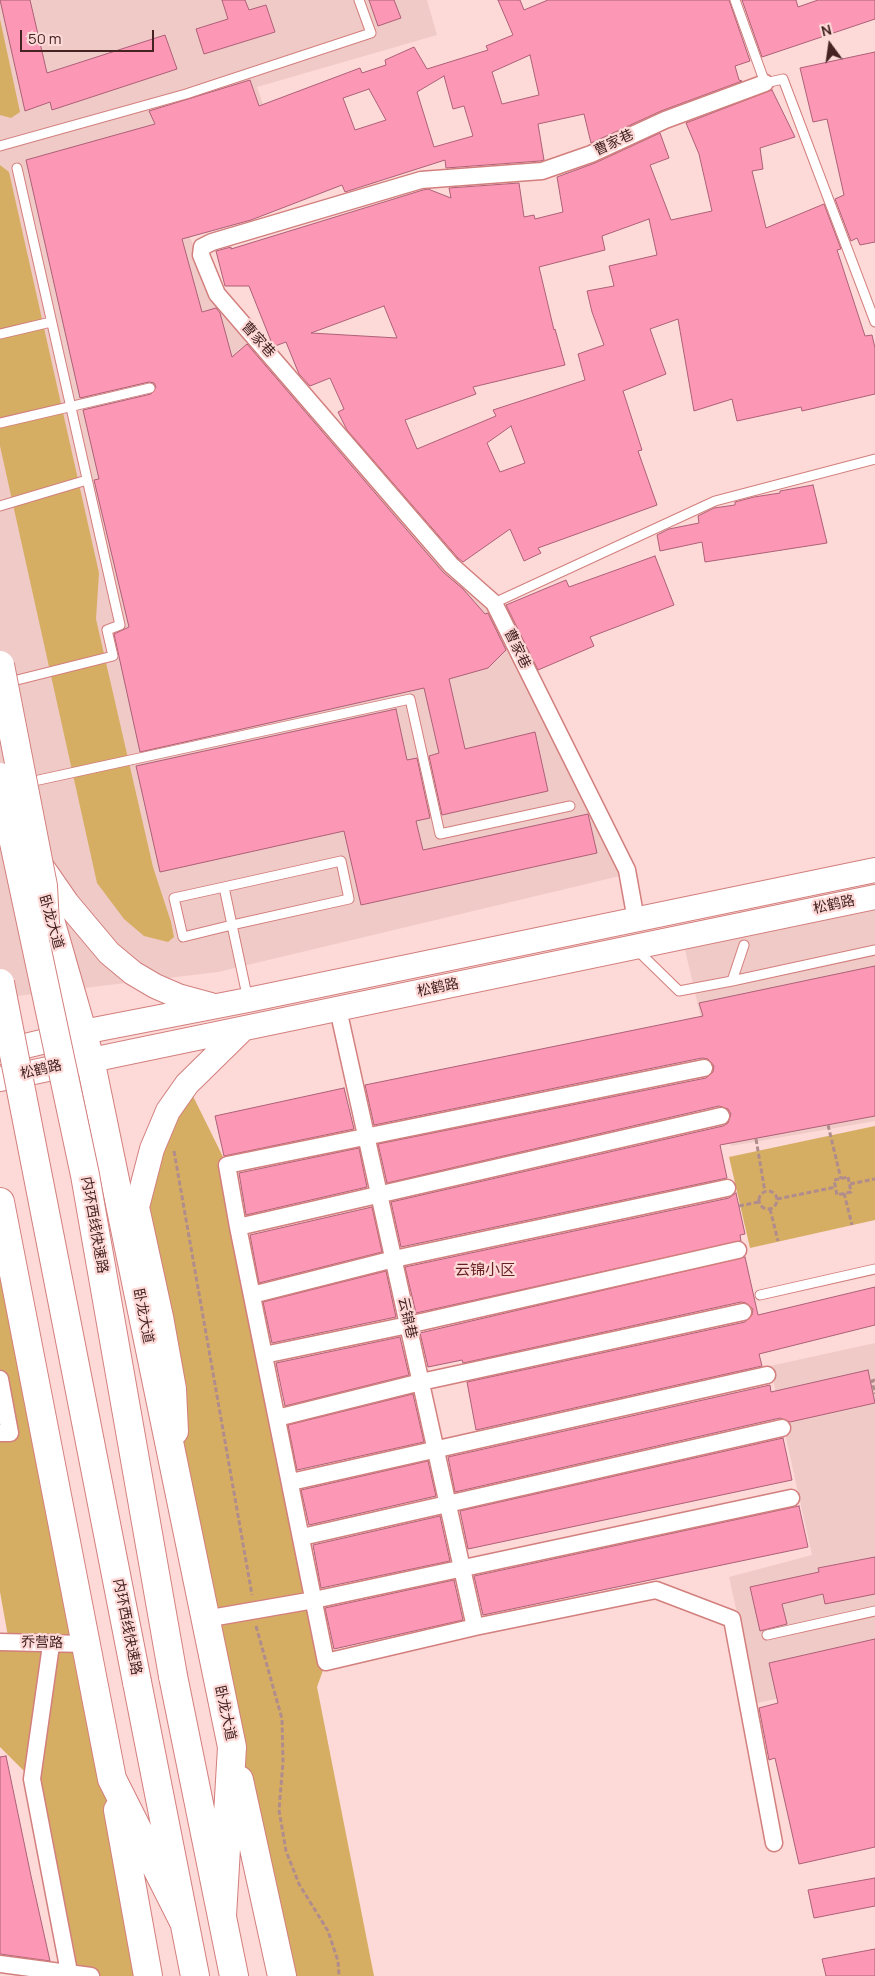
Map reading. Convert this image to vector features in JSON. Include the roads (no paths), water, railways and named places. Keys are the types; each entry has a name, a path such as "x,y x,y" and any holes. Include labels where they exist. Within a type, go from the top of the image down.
{"highway":[{"path":"0,665 43,886 50,1018 85,1175"},
{"name":"卧龙大道","path":"0,724 9,789 90,1059 232,1747 222,1916"},
{"name":"内环西线快速路","path":"9,789 85,1175 173,1676"},
{"name":"内环西线快速路","path":"0,983 41,1184 184,1922"},
{"path":"0,1056 41,1184"},
{"path":"0,1202 112,1779 148,1976"},
{"name":"卧龙大道","path":"173,1676 234,1976"},
{"path":"232,1747 282,1976"},
{"path":"112,1779 184,1922 195,1976"}],"main road":[{"path":"9,789 27,845 67,903 109,953 133,973 155,986 178,996 218,1006"},
{"name":"松鹤路","path":"0,1052 83,1032 248,1000 875,870"},
{"name":"松鹤路","path":"0,1079 875,897"},
{"path":"178,1491 174,1389 161,1317 137,1207 152,1149 168,1110 187,1084 242,1030"},
{"path":"0,1254 24,1322"}],"street":[{"name":"曹家巷","path":"636,920 627,870 494,603 450,565 217,294 201,255 202,247 212,242 421,180 542,171 591,154 665,120 765,83"},
{"name":"云锦巷","path":"338,1009 475,1627"},
{"path":"704,1068 227,1165 326,1662 475,1627 656,1590 732,1619 774,1843"},
{"path":"238,1227 721,1116"},
{"path":"252,1295 394,1259 727,1188"},
{"path":"264,1355 408,1325 738,1250"},
{"path":"278,1418 421,1382 743,1312"},
{"path":"291,1482 767,1374"},
{"path":"0,1380 10,1433 0,1433"},
{"path":"302,1537 782,1428"},
{"path":"205,1619 314,1600 791,1498"},
{"name":"乔营路","path":"0,1642 51,1645 85,1644"},
{"path":"51,1645 32,1779 70,1972"},
{"path":"0,1964 91,1976"}],"lane":[{"path":"0,146 186,94 371,33 359,0"},
{"path":"735,0 765,83 783,78 875,322"},
{"path":"0,684 113,656 106,630 120,625 17,168"},
{"path":"0,334 51,322"},
{"path":"0,423 150,388"},
{"path":"494,603 715,500 875,458"},
{"path":"0,506 87,480"},
{"path":"9,789 410,699 440,834 570,806"},
{"path":"341,861 349,899 182,937 174,898 224,887 341,861"},
{"path":"224,887 248,1000"},
{"path":"732,981 744,945"},
{"path":"634,947 679,991 875,950"},
{"path":"760,1295 875,1269"},
{"path":"767,1635 875,1611"}],"district":[{"name":"云锦小区","path":"485,1271"}]}
